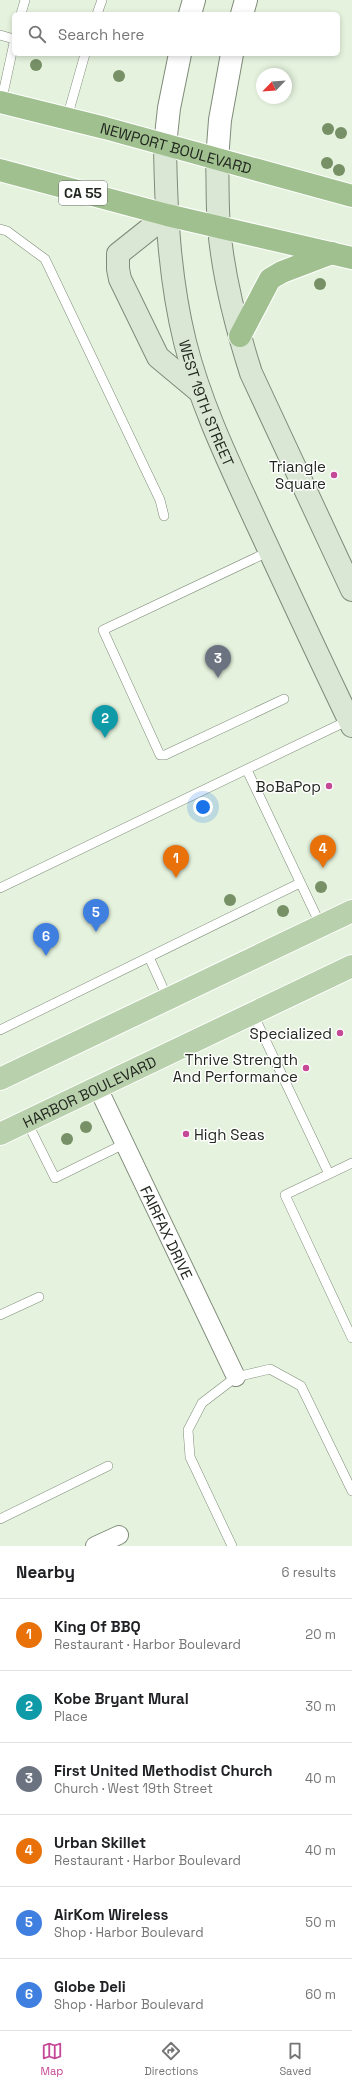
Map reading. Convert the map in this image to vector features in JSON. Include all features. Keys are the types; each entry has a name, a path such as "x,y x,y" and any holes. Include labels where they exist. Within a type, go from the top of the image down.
{"highway":[{"name":"NEWPORT BOULEVARD","path":"1,102 165,144 217,160 352,196"},
{"name":"CA 55","path":"0,170 166,215 342,256"},
{"path":"240,336 270,279 282,272 342,256"}],"main road":[{"name":"WEST 19TH STREET","path":"165,144 166,215 177,306 185,343 200,392 217,435 351,723"},
{"path":"217,160 219,227 224,265 240,336 251,373 350,581"},
{"path":"166,215 118,254 118,269 120,278 158,358 200,392"},
{"path":"0,1079 352,911"},
{"name":"HARBOR BOULEVARD","path":"0,1134 352,966"}],"street":[{"path":"191,12 194,0"},
{"path":"243,12 246,0"},
{"name":"WEST 19TH STREET","path":"165,144 177,56"},
{"path":"217,160 220,120 232,56"},
{"name":"FAIRFAX DRIVE","path":"98,1088 236,1377"},
{"path":"95,1546 119,1535"}],"lane":[{"path":"22,12 25,0"},
{"path":"98,12 102,0"},
{"path":"0,35 12,39"},
{"path":"1,102 12,52"},
{"path":"67,118 84,56"},
{"path":"0,229 7,231 45,259 160,500 164,516"},
{"path":"270,551 103,630 160,756 165,756 284,699"},
{"path":"0,888 246,770 351,723"},
{"path":"246,770 321,926"},
{"path":"0,1030 300,883"},
{"path":"148,957 168,999"},
{"path":"252,1014 328,1174"},
{"path":"27,1122 55,1178 124,1144"},
{"path":"352,1163 285,1195 352,1338"},
{"path":"0,1315 39,1297"},
{"path":"232,1546 190,1457 188,1430 202,1403 236,1377 270,1369 301,1386 352,1491"},
{"path":"0,1519 108,1466"}],"place":[{"name":"Triangle Square","path":"334,475"},
{"name":"First United Methodist Church","path":"218,678"},
{"name":"Kobe Bryant Mural","path":"105,738"},
{"name":"BoBaPop","path":"329,786"},
{"name":"Urban Skillet","path":"323,868"},
{"name":"King Of BBQ","path":"176,878"},
{"name":"AirKom Wireless","path":"96,932"},
{"name":"Globe Deli","path":"46,956"},
{"name":"Specialized","path":"340,1033"},
{"name":"Thrive Strength And Performance","path":"306,1068"},
{"name":"High Seas","path":"186,1134"}]}
